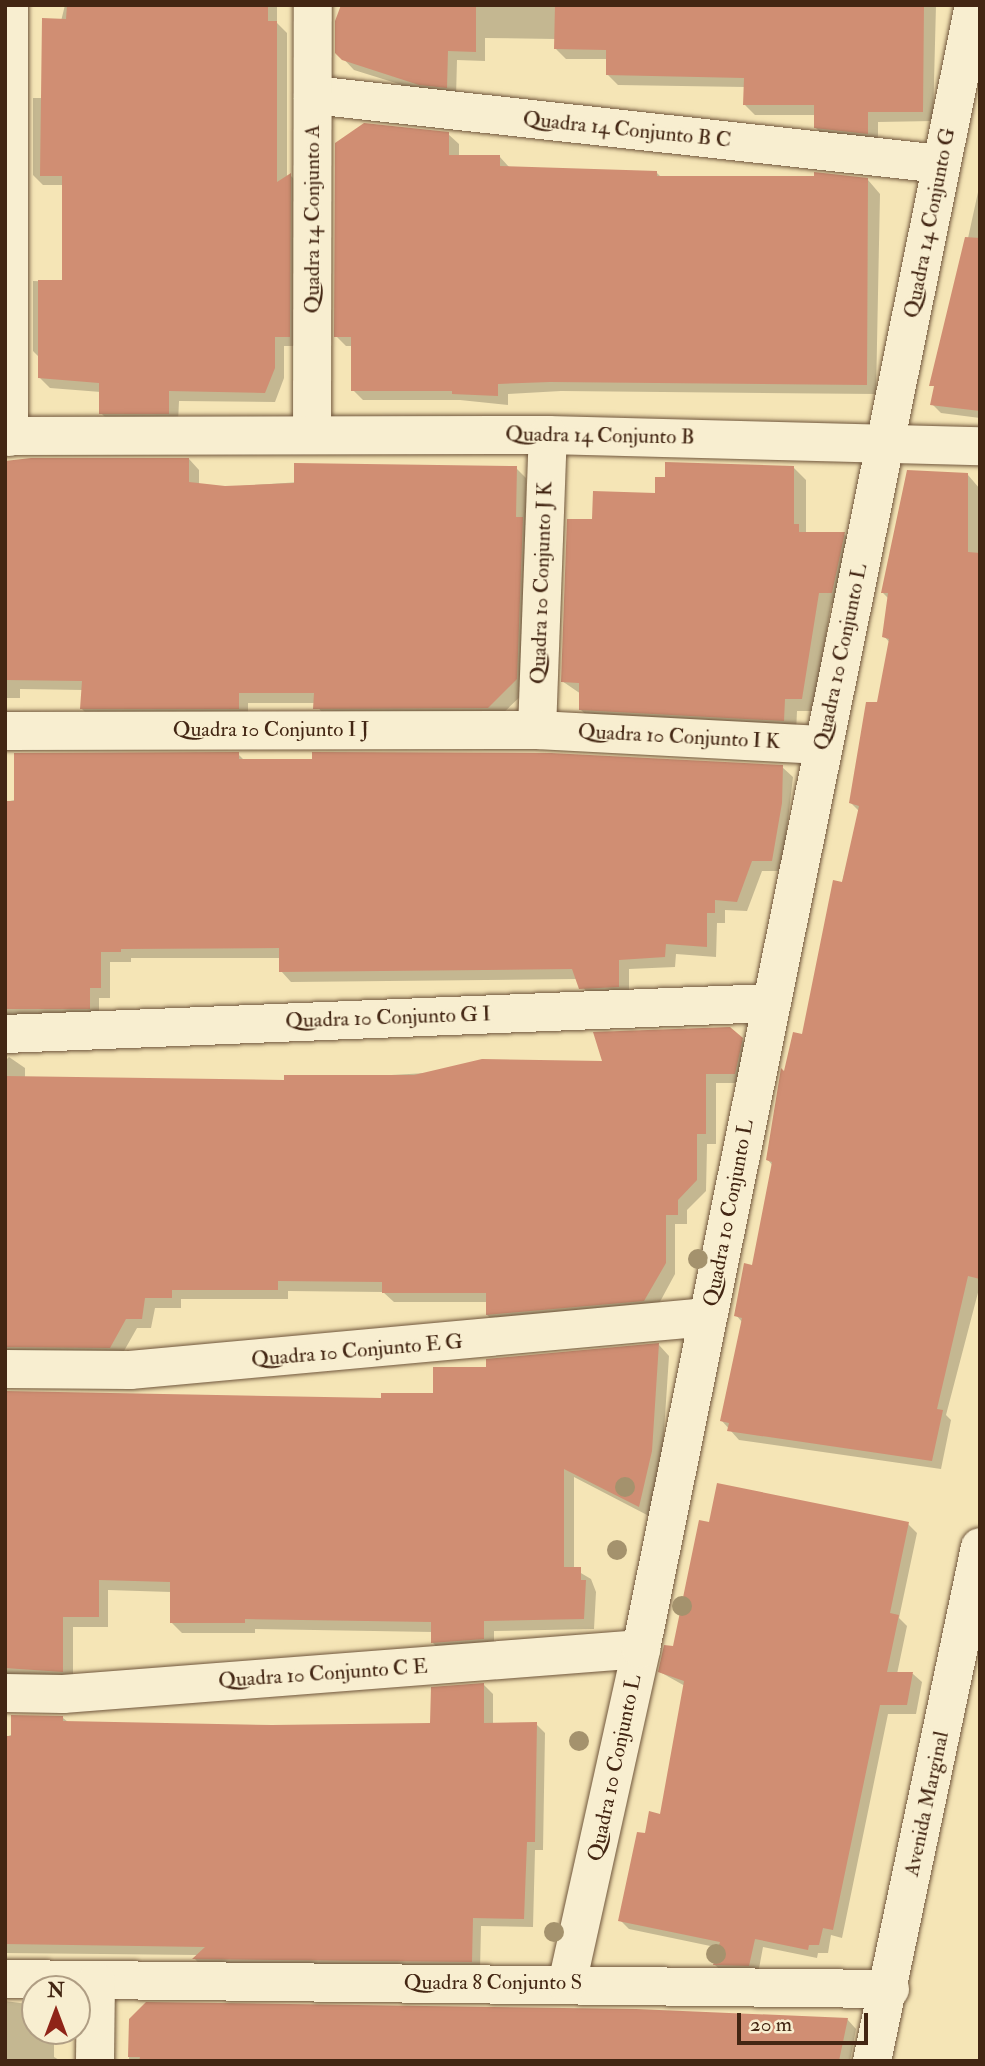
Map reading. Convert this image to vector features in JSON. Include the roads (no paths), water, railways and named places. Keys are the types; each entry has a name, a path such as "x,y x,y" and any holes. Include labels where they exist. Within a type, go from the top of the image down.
{"street":[{"path":"7,437 9,5"},
{"name":"Quadra 14 Conjunto A","path":"312,434 313,5"},
{"name":"Quadra 14 Conjunto G","path":"888,442 974,5"},
{"name":"Quadra 14 Conjunto B C","path":"313,95 941,164"},
{"name":"Quadra 14 Conjunto B","path":"7,437 548,435 980,446"},
{"name":"Quadra 10 Conjunto J K","path":"537,730 548,435"},
{"name":"Quadra 10 Conjunto L","path":"567,1983 641,1649 822,745 888,442"},
{"name":"Quadra 10 Conjunto I J","path":"5,731 537,730"},
{"name":"Quadra 10 Conjunto I K","path":"537,730 822,745"},
{"name":"Quadra 10 Conjunto G I","path":"5,1034 771,1003"},
{"name":"Quadra 10 Conjunto E G","path":"5,1369 130,1370 708,1317"},
{"name":"Avenida Marginal","path":"872,2061 890,1989 980,1547"},
{"name":"Quadra 10 Conjunto C E","path":"5,1693 64,1694 641,1649"},
{"name":"Quadra 8 Conjunto S","path":"5,1979 96,1982 567,1983 890,1989"},
{"path":"95,2061 96,1982"}]}
